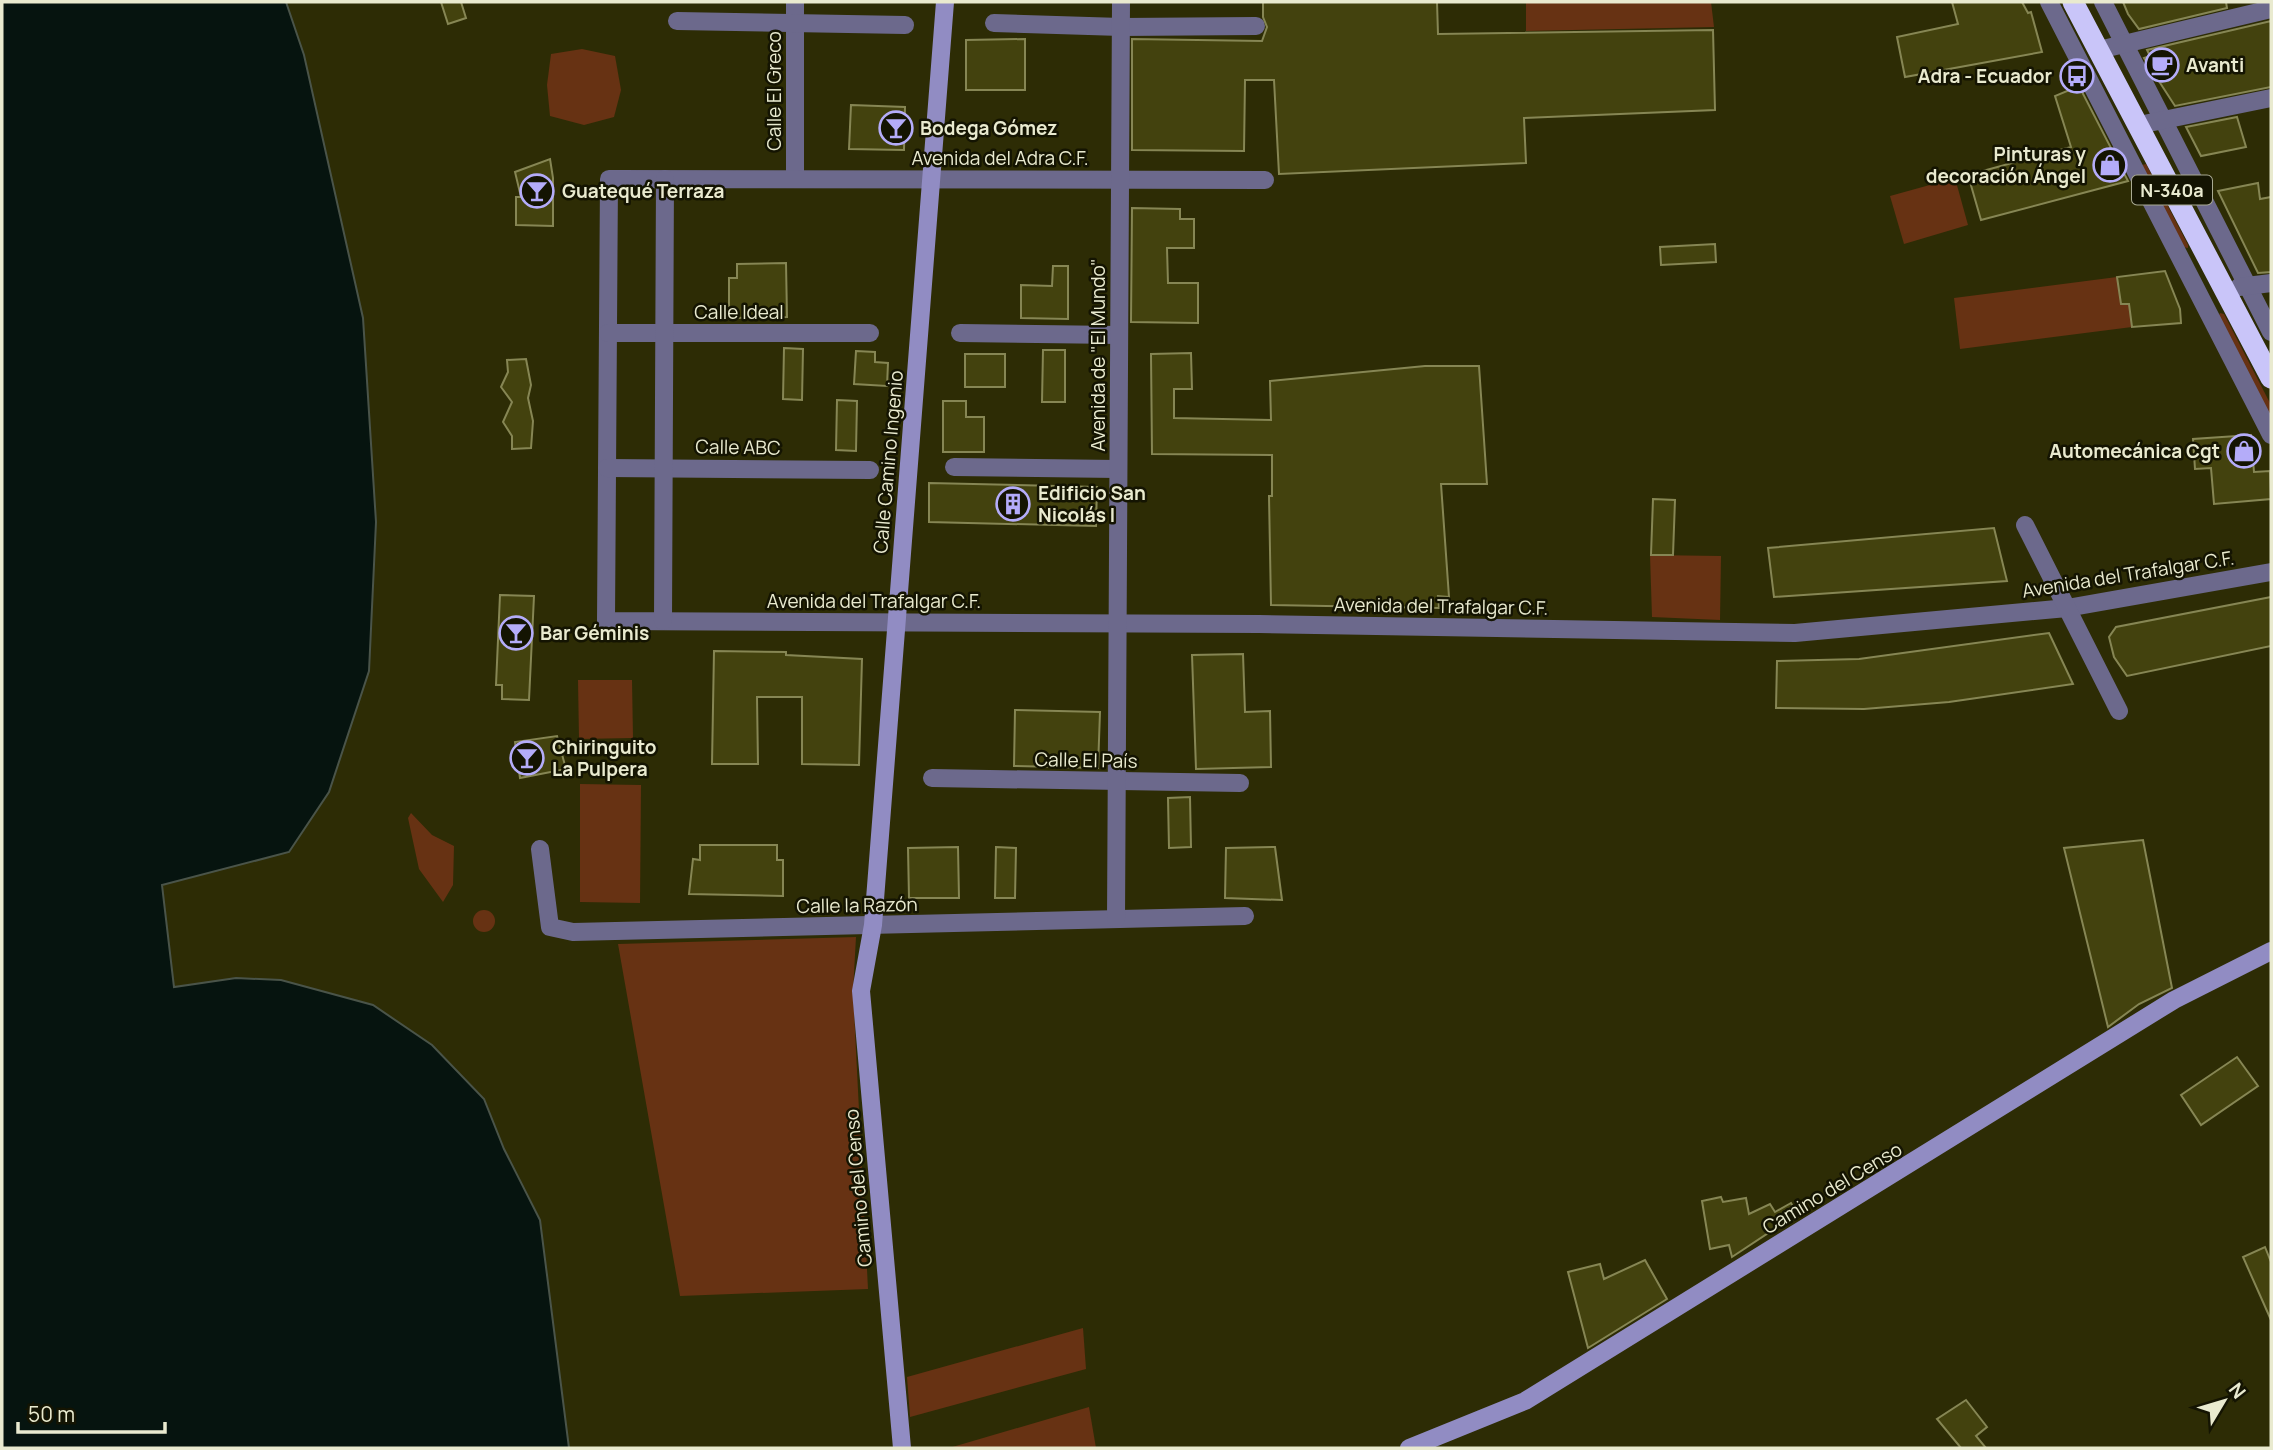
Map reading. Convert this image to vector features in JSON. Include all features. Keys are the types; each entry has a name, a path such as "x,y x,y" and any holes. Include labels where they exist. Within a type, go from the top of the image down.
{"highway":[{"name":"N-340a","path":"2073,2 2271,377"}],"street":[{"name":"Calle El Greco","path":"795,2 795,179"},
{"name":"Calle Camino Ingenio","path":"873,925 945,2"},
{"name":"Avenida de \"El Mundo\"","path":"1116,919 1121,2"},
{"path":"2049,2 2271,435"},
{"path":"2103,2 2271,332"},
{"path":"2099,50 2271,9"},
{"path":"677,22 905,25"},
{"path":"995,23 1121,27 1256,26"},
{"path":"2139,125 2271,98"},
{"name":"Avenida del Adra C.F.","path":"608,333 609,179 1265,180"},
{"path":"663,621 665,179"},
{"path":"2225,289 2271,283"},
{"path":"607,468 608,333"},
{"name":"Calle Ideal","path":"608,333 870,333"},
{"path":"960,333 1118,335"},
{"path":"954,467 1118,469"},
{"name":"Avenida del Trafalgar C.F.","path":"607,468 606,621 1795,633 2067,608 2271,572"},
{"name":"Calle ABC","path":"607,468 870,470"},
{"path":"2025,525 2119,711"},
{"name":"Calle El País","path":"932,778 1240,783"},
{"name":"Calle la Razón","path":"540,849 550,927 573,933 1245,916"},
{"name":"Camino del Censo","path":"873,925 861,991 902,1448"},
{"name":"Camino del Censo","path":"1409,1448 1525,1401 2174,1000 2271,951"}],"shaded area":[{"path":"2,2 286,2 304,55 363,318 376,522 369,671 329,792 289,852 162,885 174,987 236,978 281,980 373,1005 432,1045 484,1099 504,1149 540,1220 569,1448 2,1448"},
{"path":"1526,2 1711,2 1714,27 1526,31"},
{"path":"582,49 615,56 621,90 614,117 584,125 550,116 547,85 551,54"},
{"path":"2146,164 2188,248 2182,247 2142,169 2142,165"},
{"path":"1955,178 1968,225 1904,244 1890,196"},
{"path":"2117,277 2121,304 2129,304 2132,327 1960,349 1954,298"},
{"path":"2220,313 2224,314 2271,405 2271,417 2218,318"},
{"path":"1650,555 1721,556 1720,620 1652,617"},
{"path":"578,680 632,680 633,738 579,739"},
{"path":"580,784 641,785 640,903 580,902"},
{"path":"411,813 432,835 454,846 453,885 443,902 419,869 408,818"},
{"path":"484,910 492,913 495,921 492,929 484,932 476,929 473,921 476,913"},
{"path":"856,937 853,991 868,1289 680,1296 618,944"},
{"path":"1083,1328 1086,1369 910,1417 907,1377"},
{"path":"1089,1407 1096,1448 949,1448"}],"building":[{"path":"441,2 461,2 466,18 448,24"},
{"path":"1263,2 1437,2 1438,34 1713,30 1715,110 1524,118 1526,163 1279,174 1274,80 1245,80 1244,151 1132,150 1132,39 1262,41 1267,27 1263,17"},
{"path":"1952,2 2022,2 2028,13 2031,12 2042,52 1905,77 1897,37 1958,24"},
{"path":"2123,2 2226,2 2227,8 2139,29"},
{"path":"2271,21 2271,87 2175,106 2144,58 2150,56 2147,50"},
{"path":"1025,39 1025,90 966,90 966,40"},
{"path":"2079,86 2128,181 1981,220 1968,175 2071,147 2055,96"},
{"path":"851,105 905,107 904,150 849,149"},
{"path":"2237,117 2246,147 2201,156 2186,127"},
{"path":"550,159 553,178 553,226 516,225 516,197 521,197 515,172"},
{"path":"2258,183 2260,199 2271,197 2271,272 2258,273 2218,191"},
{"path":"1132,208 1180,209 1180,219 1194,219 1194,248 1167,248 1168,283 1198,283 1198,323 1131,322"},
{"path":"1715,244 1716,262 1661,265 1660,247"},
{"path":"786,263 787,317 729,318 729,278 737,278 737,264"},
{"path":"1053,266 1068,266 1068,319 1021,318 1021,285 1052,286"},
{"path":"2165,271 2180,309 2181,323 2132,327 2129,304 2121,304 2117,277"},
{"path":"784,348 803,349 802,400 783,399"},
{"path":"1043,350 1065,350 1065,402 1042,402"},
{"path":"856,351 875,352 875,362 888,363 887,386 854,384"},
{"path":"1191,353 1192,389 1174,389 1174,418 1271,420 1270,381 1425,366 1479,366 1487,484 1441,484 1449,597 1438,596 1439,608 1271,605 1269,496 1272,496 1272,455 1152,454 1151,354"},
{"path":"965,354 1005,354 1005,387 965,387"},
{"path":"526,359 531,385 528,398 533,421 531,448 512,449 512,436 503,422 512,402 501,387 508,372 507,360"},
{"path":"837,400 857,401 856,451 836,450"},
{"path":"943,401 966,401 966,417 984,417 984,452 943,452"},
{"path":"2251,435 2254,472 2270,471 2271,499 2214,504 2211,468 2195,469 2193,439"},
{"name":"Edificio San Nicolás I","path":"929,483 1097,487 1096,526 929,522"},
{"path":"1653,499 1675,500 1673,555 1651,555"},
{"path":"1994,528 2007,581 1774,597 1768,548"},
{"path":"500,595 534,596 529,700 502,699 502,685 496,685"},
{"path":"2271,597 2271,646 2127,676 2114,657 2109,637 2116,627"},
{"path":"2049,633 2073,684 1949,702 1864,709 1776,708 1777,661 1859,659"},
{"path":"714,651 786,652 786,655 862,659 859,765 802,764 802,697 757,697 758,764 712,764"},
{"path":"1243,654 1245,712 1270,711 1271,767 1196,769 1192,655"},
{"path":"1015,710 1100,712 1098,768 1014,766"},
{"path":"557,736 566,769 520,778 515,742"},
{"path":"1190,797 1191,847 1169,848 1168,798"},
{"path":"2143,840 2172,988 2139,1004 2108,1027 2064,848"},
{"path":"700,845 777,845 777,860 783,860 783,896 689,894 693,859 700,860"},
{"path":"958,847 959,898 909,898 908,848"},
{"path":"996,847 1016,848 1015,898 995,898"},
{"path":"1275,847 1282,900 1225,898 1226,848"},
{"path":"2237,1057 2258,1086 2201,1125 2181,1095"},
{"path":"1721,1197 1723,1202 1746,1198 1749,1214 1770,1204 1775,1212 1791,1203 1799,1216 1732,1257 1729,1245 1710,1249 1702,1201"},
{"path":"2265,1247 2271,1262 2271,1320 2243,1257"},
{"path":"1645,1260 1667,1299 1588,1348 1568,1272 1600,1264 1604,1279"},
{"path":"1966,1400 1987,1427 1976,1436 1986,1448 1961,1448 1937,1419"}],"place":[{"name":"Avanti","path":"2162,65"},
{"name":"Adra - Ecuador","path":"2077,76"},
{"name":"Bodega Gómez","path":"896,128"},
{"name":"Pinturas y decoración Ángel","path":"2110,165"},
{"name":"Guatequé Terraza","path":"537,191"},
{"name":"Automecánica Cgt","path":"2244,451"},
{"name":"Edificio San Nicolás I","path":"1013,504"},
{"name":"Bar Géminis","path":"516,633"},
{"name":"Chiringuito La Pulpera","path":"527,758"}]}
